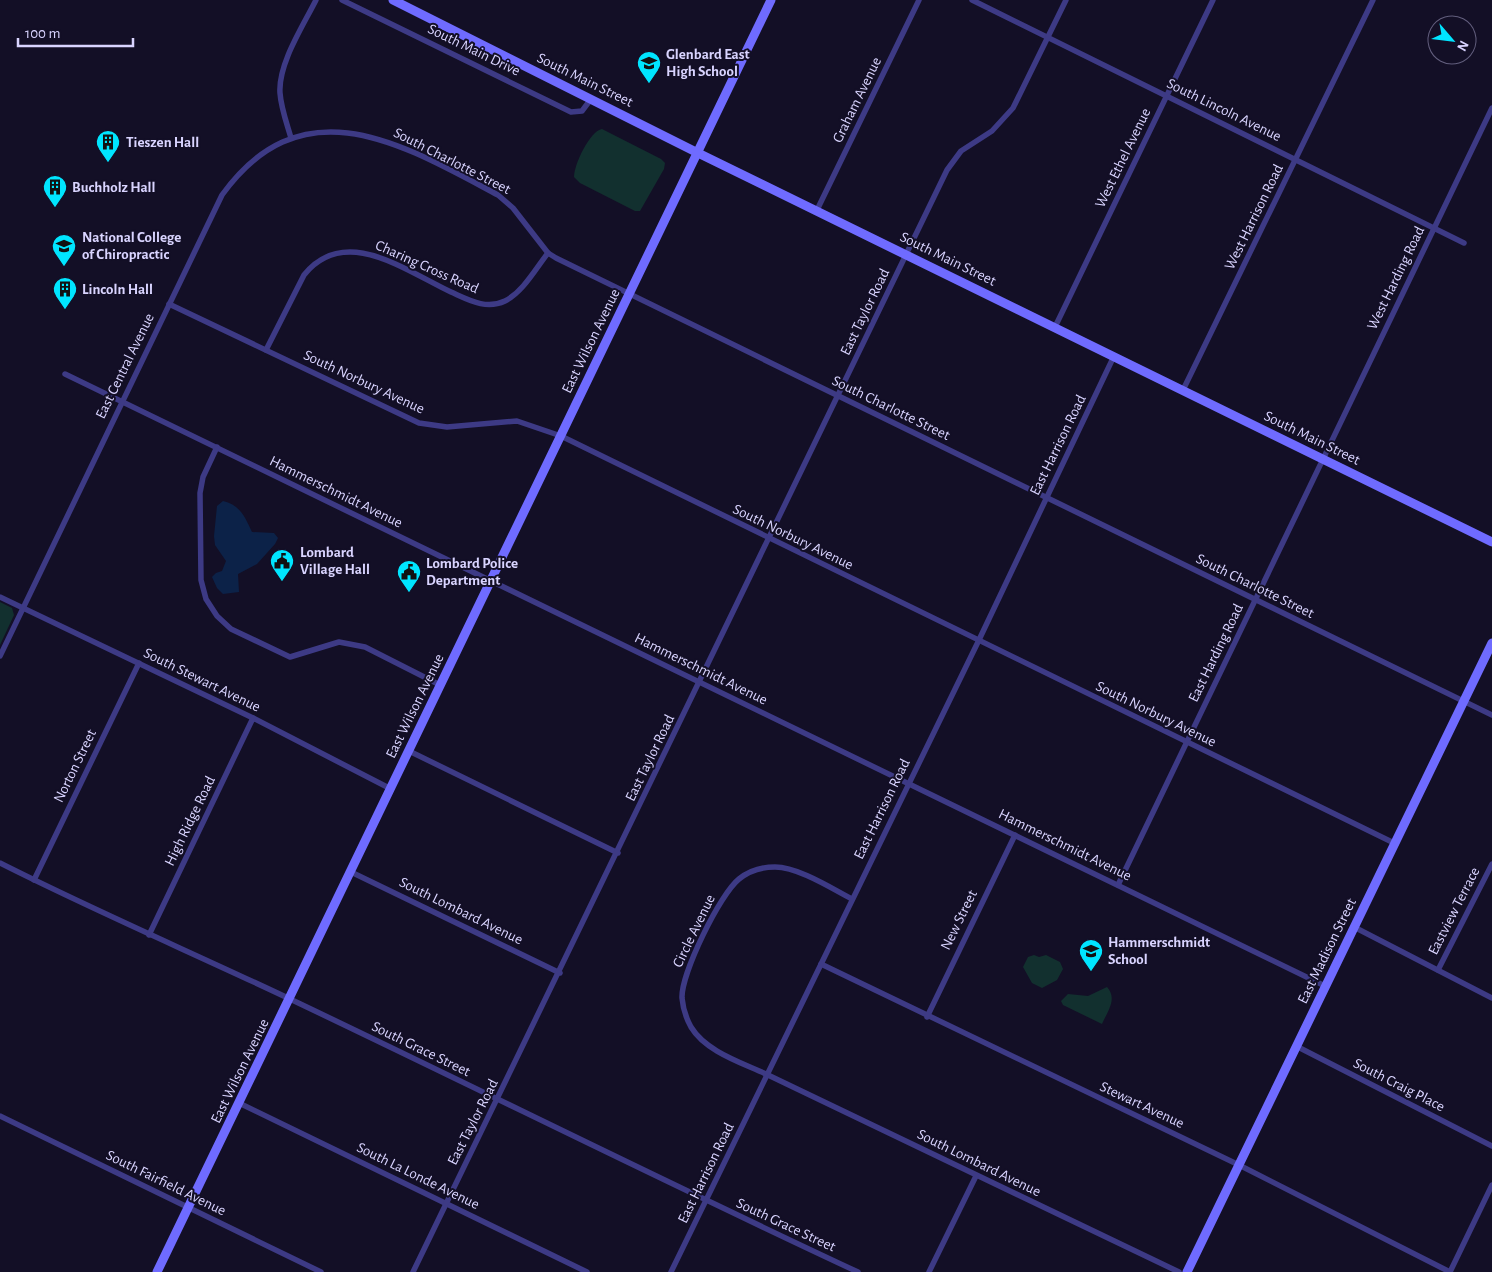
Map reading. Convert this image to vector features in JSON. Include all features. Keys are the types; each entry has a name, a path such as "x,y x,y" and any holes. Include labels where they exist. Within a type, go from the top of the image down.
{"street":[{"path":"291,138 280,98 280,81 285,63 316,0"},
{"name":"South Main Drive","path":"342,0 571,112 582,111 591,98"},
{"name":"South Main Street","path":"393,0 696,152 1492,542"},
{"name":"East Wilson Avenue","path":"157,1272 771,0"},
{"name":"Graham Avenue","path":"817,210 919,0"},
{"name":"South Lincoln Avenue","path":"972,0 1464,243"},
{"name":"East Taylor Road","path":"413,1272 496,1099 560,973 950,164 968,145 992,130 1013,108 1066,0"},
{"name":"West Ethel Avenue","path":"1055,328 1213,0"},
{"name":"West Harrison Road","path":"1183,390 1373,0"},
{"name":"West Harding Road","path":"1323,459 1492,108"},
{"name":"South Charlotte Street","path":"291,138 323,132 348,132 374,137 398,146 502,198 513,208 548,253 1492,715"},
{"name":"East Central Avenue","path":"0,656 214,209 233,180 253,160 291,138"},
{"name":"Charing Cross Road","path":"266,350 304,275 312,266 332,254 351,251 371,254 466,299 487,305 500,303 513,296 548,253"},
{"name":"South Norbury Avenue","path":"169,304 419,423 447,427 517,421 560,436 978,642 1394,843"},
{"name":"East Harrison Road","path":"671,1272 978,642 1114,356"},
{"name":"Hammerschmidt Avenue","path":"65,374 1325,986"},
{"path":"217,447 201,483 199,506 201,580 206,599 217,616 231,630 290,657 340,642 353,643 366,647 440,685"},
{"name":"East Harding Road","path":"1118,885 1323,459"},
{"name":"South Stewart Avenue","path":"0,597 253,718 391,789"},
{"name":"East Madison Street","path":"1187,1272 1492,643"},
{"name":"Norton Street","path":"34,880 139,663"},
{"name":"High Ridge Road","path":"149,935 253,718"},
{"path":"409,751 618,853"},
{"name":"New Street","path":"926,1017 1014,835"},
{"name":"South Grace Street","path":"0,863 149,935 290,999 705,1201 858,1272"},
{"name":"Eastview Terrace","path":"1438,970 1492,864"},
{"name":"Circle Avenue","path":"768,1075 712,1047 694,1031 685,1013 682,998 688,971 723,898 740,879 755,870 774,867 791,870 852,899"},
{"name":"South Lombard Avenue","path":"351,872 560,973"},
{"path":"1354,927 1492,998"},
{"name":"Stewart Avenue","path":"821,964 926,1017 1239,1165 1450,1272"},
{"name":"South Craig Place","path":"1296,1046 1492,1146"},
{"name":"South Lombard Avenue","path":"768,1075 1179,1272"},
{"name":"South La Londe Avenue","path":"239,1103 587,1272"},
{"name":"South Fairfield Avenue","path":"0,1116 321,1272"},
{"path":"929,1272 976,1176"},
{"path":"1450,1272 1492,1185"}],"green space":[{"path":"602,129 661,159 665,163 664,169 640,211 635,211 580,183 574,177 577,164 588,142 597,131"},
{"path":"0,602 12,608 14,615 0,645"},
{"path":"1034,955 1039,957 1046,955 1060,962 1063,969 1057,980 1042,988 1032,983 1023,967 1028,957"},
{"path":"1107,987 1112,996 1112,1001 1102,1024 1063,1005 1061,1001 1068,994 1088,996"}],"water":[{"path":"223,501 234,505 238,509 252,532 274,533 278,538 257,564 238,574 239,592 223,594 217,588 212,577 222,571 226,561 215,545 214,536 217,506"}],"place":[{"name":"Glenbard East High School","path":"649,84"},
{"name":"Tieszen Hall","path":"108,163"},
{"name":"Buchholz Hall","path":"55,208"},
{"name":"National College of Chiropractic","path":"64,267"},
{"name":"Lincoln Hall","path":"65,310"},
{"name":"Lombard Village Hall","path":"282,582"},
{"name":"Lombard Police Department","path":"409,593"},
{"name":"Hammerschmidt School","path":"1091,972"}]}
